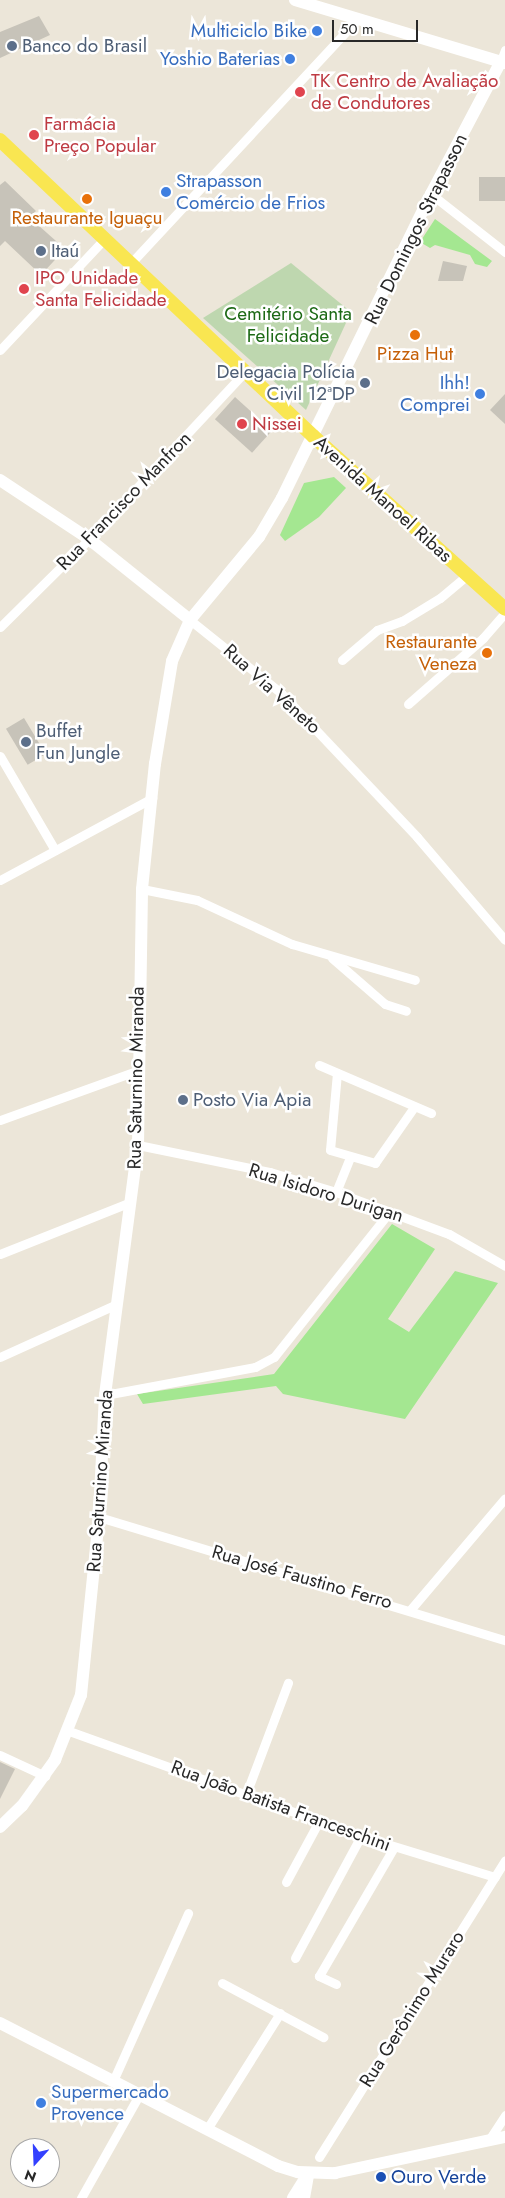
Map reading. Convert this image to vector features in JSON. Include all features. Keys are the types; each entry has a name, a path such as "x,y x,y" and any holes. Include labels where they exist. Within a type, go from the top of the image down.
{"main road":[{"path":"295,0 356,21 503,63"},
{"name":"Rua Domingos Strapasson","path":"313,436 431,194 503,63"},
{"name":"Avenida Manoel Ribas","path":"0,140 313,436 505,610"},
{"name":"Rua Saturnino Miranda","path":"0,1826 45,1776 69,1730 81,1695 99,1517 105,1394 138,1145 142,888 168,675 190,620 259,537 313,436"},
{"name":"Rua Via Vêneto","path":"0,480 89,539 190,620"},
{"path":"0,2023 278,2166 308,2174 335,2173 505,2137"},
{"path":"293,2198 308,2174"},
{"path":"304,2198 308,2174"}],"street":[{"path":"131,263 356,21"},
{"name":"Rua Domingos Strapasson","path":"503,63 505,50"},
{"path":"431,194 505,252"},
{"path":"0,350 105,238"},
{"name":"Rua Francisco Manfron","path":"0,627 89,539 245,372"},
{"path":"342,660 377,630 402,621 440,598 467,575"},
{"path":"408,704 483,638 505,614"},
{"name":"Rua Via Vêneto","path":"190,620 282,693 417,837 505,940"},
{"path":"0,756 55,850"},
{"path":"0,880 152,798"},
{"path":"142,888 197,900 292,944 415,980"},
{"path":"330,956 363,988 385,1004 406,1011"},
{"path":"319,1065 431,1113"},
{"path":"0,1120 139,1070"},
{"path":"337,1073 330,1150 375,1163 414,1107"},
{"name":"Rua Isidoro Durigan","path":"138,1145 270,1172 336,1192 449,1234 505,1266"},
{"path":"336,1192 350,1157"},
{"path":"0,1254 131,1202"},
{"path":"105,1394 255,1367 274,1357 390,1211"},
{"path":"0,1357 117,1304"},
{"path":"411,1609 505,1498"},
{"name":"Rua José Faustino Ferro","path":"99,1517 411,1609 505,1640"},
{"path":"246,1794 288,1683"},
{"name":"Rua João Batista Franceschini","path":"69,1730 361,1836 495,1877"},
{"path":"0,1755 45,1776"},
{"path":"286,1882 319,1821"},
{"path":"295,1958 361,1836"},
{"path":"336,1984 319,1976 394,1847"},
{"name":"Rua Gerônimo Muraro","path":"319,2157 505,1860"},
{"path":"113,2081 188,1913"},
{"path":"222,1983 323,2037"},
{"path":"207,2129 280,2013"},
{"path":"82,2198 139,2095"},
{"path":"489,2140 505,2115"}],"green space":[{"path":"435,219 492,261 487,267 475,264 470,255 435,245 430,248 420,242"},
{"name":"Cemitério Santa Felicidade","path":"291,263 351,312 306,410 203,318"},
{"path":"334,477 346,488 319,517 285,541 280,535 304,483"},
{"path":"392,1224 435,1249 388,1319 409,1332 455,1271 498,1283 405,1419 283,1394 276,1386 143,1404 137,1394 274,1374"}],"building":[{"name":"Banco do Brasil","path":"39,16 50,35 0,58 0,32"},
{"path":"479,177 505,177 505,201 479,201"},
{"path":"5,181 36,211 29,217 65,249 41,275 5,241 0,246 0,185"},
{"path":"443,261 467,266 463,281 438,281"},
{"path":"505,394 505,424 490,410"},
{"name":"Nissei","path":"235,397 272,430 252,453 215,419"},
{"name":"Buffet Fun Jungle","path":"24,718 46,754 28,765 6,729"},
{"path":"0,1762 15,1769 0,1799"}],"place":[{"name":"Multiciclo Bike","path":"317,31"},
{"name":"Banco do Brasil","path":"12,46"},
{"name":"Yoshio Baterias","path":"290,59"},
{"name":"TK Centro de Avaliação de Condutores","path":"300,92"},
{"name":"Farmácia Preço Popular","path":"34,135"},
{"name":"Strapasson Comércio de Frios","path":"166,192"},
{"name":"Restaurante Iguaçu","path":"87,199"},
{"name":"Itaú","path":"41,251"},
{"name":"IPO Unidade Santa Felicidade","path":"24,289"},
{"name":"Pizza Hut","path":"415,335"},
{"name":"Delegacia Polícia Civil 12ªDP","path":"365,383"},
{"name":"Ihh! Comprei","path":"480,394"},
{"name":"Nissei","path":"242,424"},
{"name":"Restaurante Veneza","path":"487,653"},
{"name":"Buffet Fun Jungle","path":"26,742"},
{"name":"Posto Via Apia","path":"183,1100"},
{"name":"Supermercado Provence","path":"41,2103"},
{"name":"Ouro Verde","path":"381,2177"}]}
